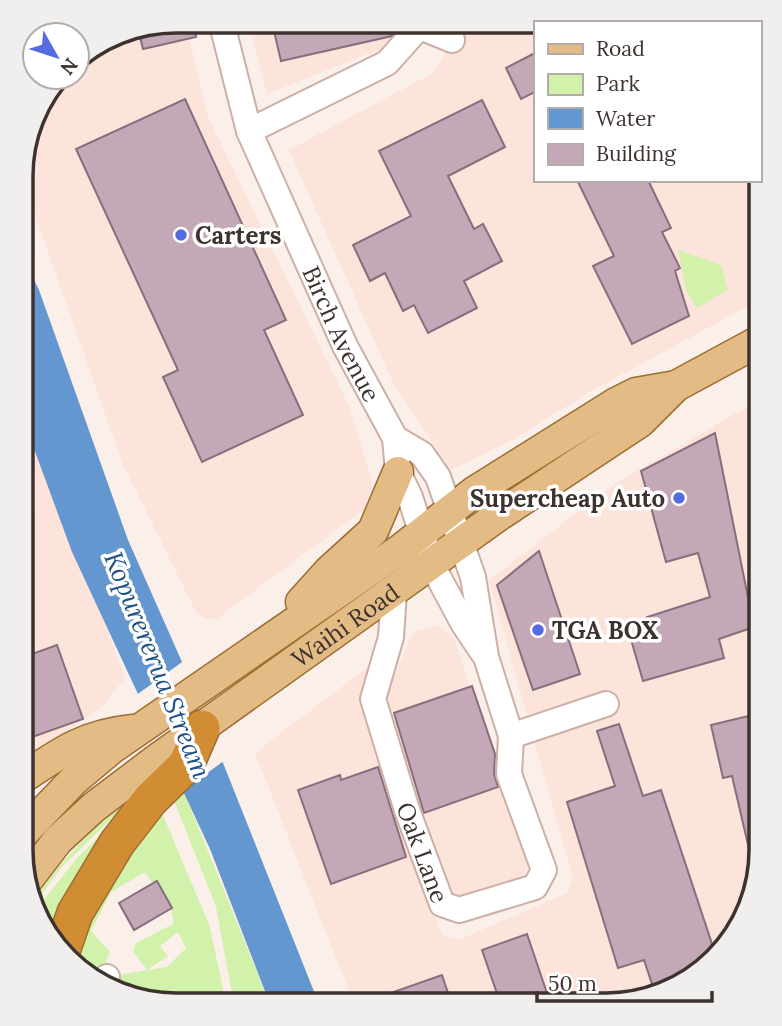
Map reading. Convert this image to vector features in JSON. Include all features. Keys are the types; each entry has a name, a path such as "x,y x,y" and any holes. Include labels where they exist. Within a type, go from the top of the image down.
{"highway":[{"path":"66,940 75,913 117,843 151,799 163,770 186,765 215,719"}],"main road":[{"name":"Waihi Road","path":"33,821 73,781 137,730 273,634 427,548 455,527 474,492 616,403 636,393 676,386 749,347"},
{"path":"273,634 329,570 373,531 398,472"},
{"name":"Waihi Road","path":"215,719 394,593 427,548"},
{"path":"33,771 74,743 105,733 137,730"},
{"path":"35,870 67,832 163,770"}],"street":[{"name":"Birch Avenue","path":"224,33 248,131 345,346 395,438 398,472 427,548"},
{"path":"248,131 387,63 415,33"},
{"path":"436,33 452,40"},
{"name":"Birch Avenue","path":"395,438 422,454 438,477 455,527"},
{"name":"Oak Lane","path":"394,593 391,637 373,699 407,810 442,904 459,910 535,887 544,870 509,774 512,736 486,657 473,577 455,527"},
{"name":"Oak Lane","path":"427,548 463,623 486,657"},
{"path":"512,736 606,704"}],"shaded area":[{"path":"188,33 208,117 350,408 372,482 367,507 217,619 204,619 195,610 123,465 33,209 34,158 41,130 62,91 91,91 91,62 105,52 139,38"},
{"path":"251,33 402,33 398,42 267,94"},
{"path":"450,33 534,33 534,182 749,182 749,306 588,393 514,439 451,470 394,385 289,150 431,74 445,54"},
{"path":"749,408 748,859 741,896 725,929 700,957 685,969 652,985 624,992 350,993 255,753 372,664 365,687 366,720 442,935 458,940 567,893 573,879 489,580 612,486"},
{"path":"33,431 125,678 100,709 33,753"},
{"path":"439,625 454,639 531,864 524,874 516,879 460,900 449,896 380,710 413,632"}],"green space":[{"path":"678,250 721,265 728,289 697,308 686,290"},
{"path":"145,786 60,869 41,896 40,891 71,853 114,811"},
{"path":"184,792 266,993 232,993 216,907 175,803"},
{"path":"162,813 210,927 224,993 158,992 117,980 123,974 167,967 186,948 178,932 160,946 168,956 147,970 133,951 136,943 173,924 173,915 145,872 111,892 91,931 110,952 102,972 76,952 110,879 134,840"},
{"path":"112,824 60,932 43,901 77,858"}],"water":[{"name":"Kopurererua Stream","path":"33,278 128,540 190,680 315,993 266,993 210,849 72,552 33,446"}],"pier":[{"path":"185,660 225,760 180,793 135,696"}],"building":[{"path":"196,33 196,37 143,49 140,38 158,34"},
{"path":"274,33 394,33 392,36 281,61"},
{"path":"534,54 534,92 521,99 506,68"},
{"name":"Carters","path":"185,99 286,320 264,330 303,415 202,462 163,377 178,370 76,149"},
{"path":"482,100 505,147 448,176 474,229 483,224 502,261 464,281 477,308 428,333 414,305 403,311 385,273 370,281 353,245 411,216 379,151"},
{"path":"578,182 649,182 671,228 662,232 680,268 675,271 689,316 632,344 593,266 614,256"},
{"path":"715,433 748,599 748,629 719,639 724,658 643,681 632,643 647,617 710,597 698,553 666,562 641,471"},
{"name":"TGA BOX","path":"539,551 580,674 533,690 497,585"},
{"path":"57,645 83,719 33,737 33,654"},
{"path":"472,686 495,754 494,774 498,787 424,813 394,713"},
{"path":"748,716 748,845 732,776 723,778 711,725"},
{"path":"619,724 643,796 661,790 712,945 685,969 652,985 644,960 618,968 567,802 615,786 597,731"},
{"path":"378,767 406,857 331,884 298,790 340,775 341,780"},
{"path":"157,881 172,908 134,930 119,903"},
{"path":"527,934 547,993 497,993 482,950"},
{"path":"442,975 448,993 391,993"}],"place":[{"name":"Carters","path":"181,235"},
{"name":"Supercheap Auto","path":"679,498"},
{"name":"TGA BOX","path":"538,630"}]}
